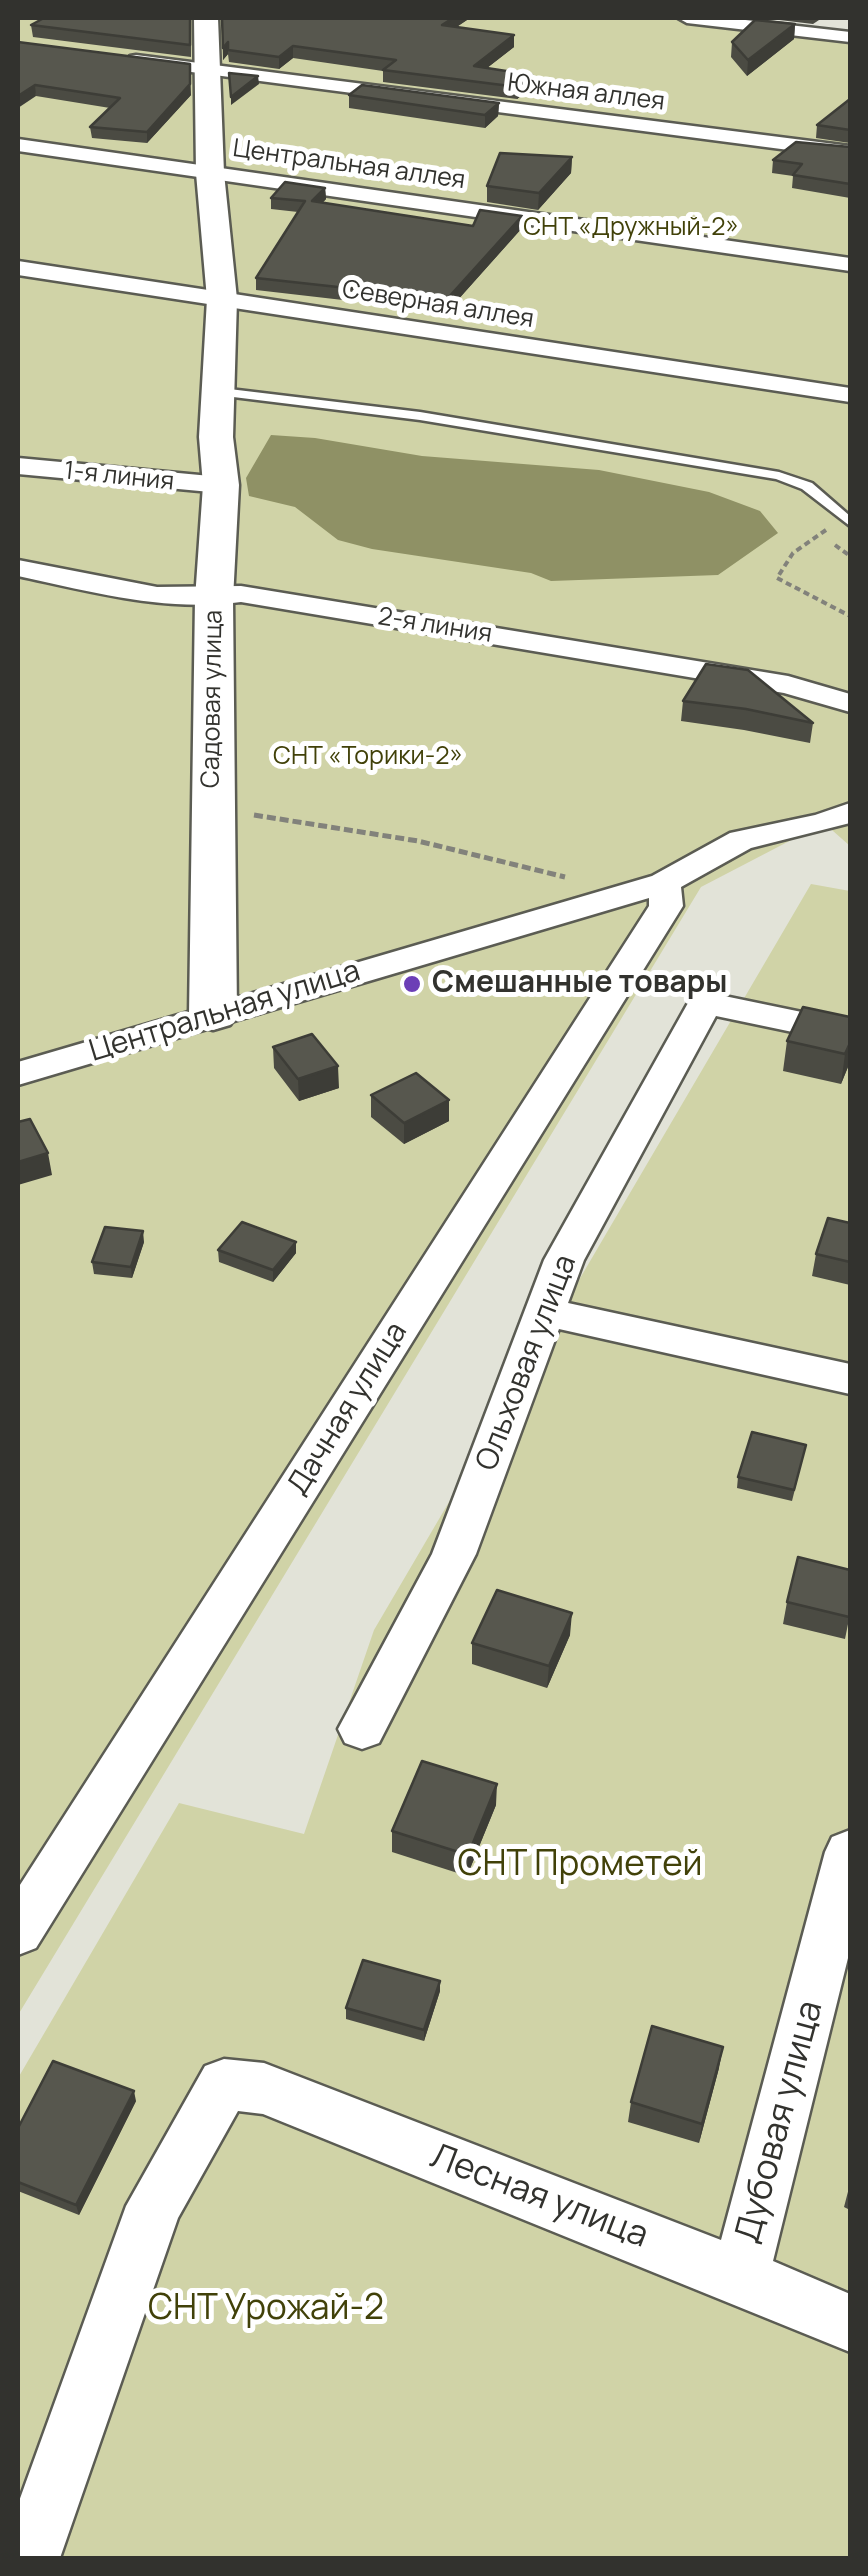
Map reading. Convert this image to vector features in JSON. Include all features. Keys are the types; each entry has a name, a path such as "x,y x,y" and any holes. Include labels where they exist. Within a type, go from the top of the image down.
{"street":[{"name":"Садовая улица","path":"206,18 210,173 222,300 216,437 221,485 214,600 213,1015"},
{"path":"687,18 850,37"},
{"name":"Южная аллея","path":"112,56 850,152"},
{"name":"Центральная аллея","path":"18,146 850,265"},
{"name":"Северная аллея","path":"18,268 850,396"},
{"name":"1-я линия","path":"18,466 221,485"},
{"name":"2-я линия","path":"18,568 158,596 214,600 241,594 788,685 850,703"},
{"path":"838,817 850,846"},
{"name":"Центральная улица","path":"18,1074 644,889 740,840 838,817"},
{"name":"Дачная улица","path":"18,1932 666,906 644,889"},
{"name":"Ольховая улица","path":"362,1729 454,1554 564,1260 705,1003 850,1033"},
{"path":"542,1311 850,1378"},
{"name":"Дубовая улица","path":"740,2276 850,1852"},
{"name":"Лесная улица","path":"28,2558 154,2206 224,2084 264,2088 850,2323"}],"lane":[{"path":"221,388 420,416 779,476 806,486 850,522"}],"path":[{"path":"850,522 832,526 792,553 776,574 850,616"},
{"path":"212,808 438,844 644,889"}],"green space":[{"name":"СНТ «Торики-2»","path":"18,18 687,18 850,37 850,846 824,823 701,887 18,2015"},
{"path":"811,884 850,891 850,2558 18,2558 18,2078 179,1803 304,1834 374,1630"}],"shaded area":[{"path":"271,435 315,438 422,456 599,470 709,492 760,511 778,533 718,575 551,581 531,573 372,549 338,540 295,507 249,496 246,478"}],"building":[{"path":"44,18 190,18 190,45 31,25"},
{"path":"222,18 453,18 442,25 514,35 474,66 532,75 518,87 383,70 396,60 293,46 279,57 228,50 228,42 223,48"},
{"path":"755,20 795,24 748,60 732,42"},
{"path":"18,42 190,64 190,84 147,132 90,127 120,98 35,85 18,96"},
{"path":"229,73 258,76 231,97"},
{"path":"362,85 499,103 485,115 349,95"},
{"path":"850,99 850,130 817,125"},
{"path":"796,142 850,147 850,184 793,175 802,164 773,160"},
{"path":"500,153 572,157 539,193 487,186"},
{"path":"285,182 325,188 312,201 473,226 480,210 522,216 447,299 256,278 305,201 271,198"},
{"path":"706,664 748,670 813,723 683,701"},
{"path":"803,1007 850,1017 850,1043 845,1054 787,1041"},
{"path":"312,1034 338,1066 298,1079 273,1047"},
{"path":"416,1073 449,1100 404,1123 371,1095"},
{"path":"30,1119 48,1153 18,1162 18,1122"},
{"path":"828,1218 850,1223 850,1262 816,1254"},
{"path":"242,1222 296,1242 273,1270 218,1250"},
{"path":"105,1227 143,1231 131,1267 92,1262"},
{"path":"752,1432 806,1445 794,1490 738,1477"},
{"path":"798,1557 850,1570 849,1617 787,1602"},
{"path":"497,1590 572,1613 549,1666 472,1643"},
{"path":"422,1761 497,1784 468,1855 392,1831"},
{"path":"363,1960 440,1981 424,2030 346,2008"},
{"path":"652,2026 723,2047 702,2124 631,2102"},
{"path":"53,2061 134,2091 76,2205 18,2182 18,2128"}],"place":[{"name":"Смешанные товары","path":"412,984"}],"park label":[{"name":"СНТ «Дружный-2»","path":"631,228"},
{"name":"СНТ Прометей","path":"580,1865"},
{"name":"СНТ Урожай-2","path":"266,2309"}]}
